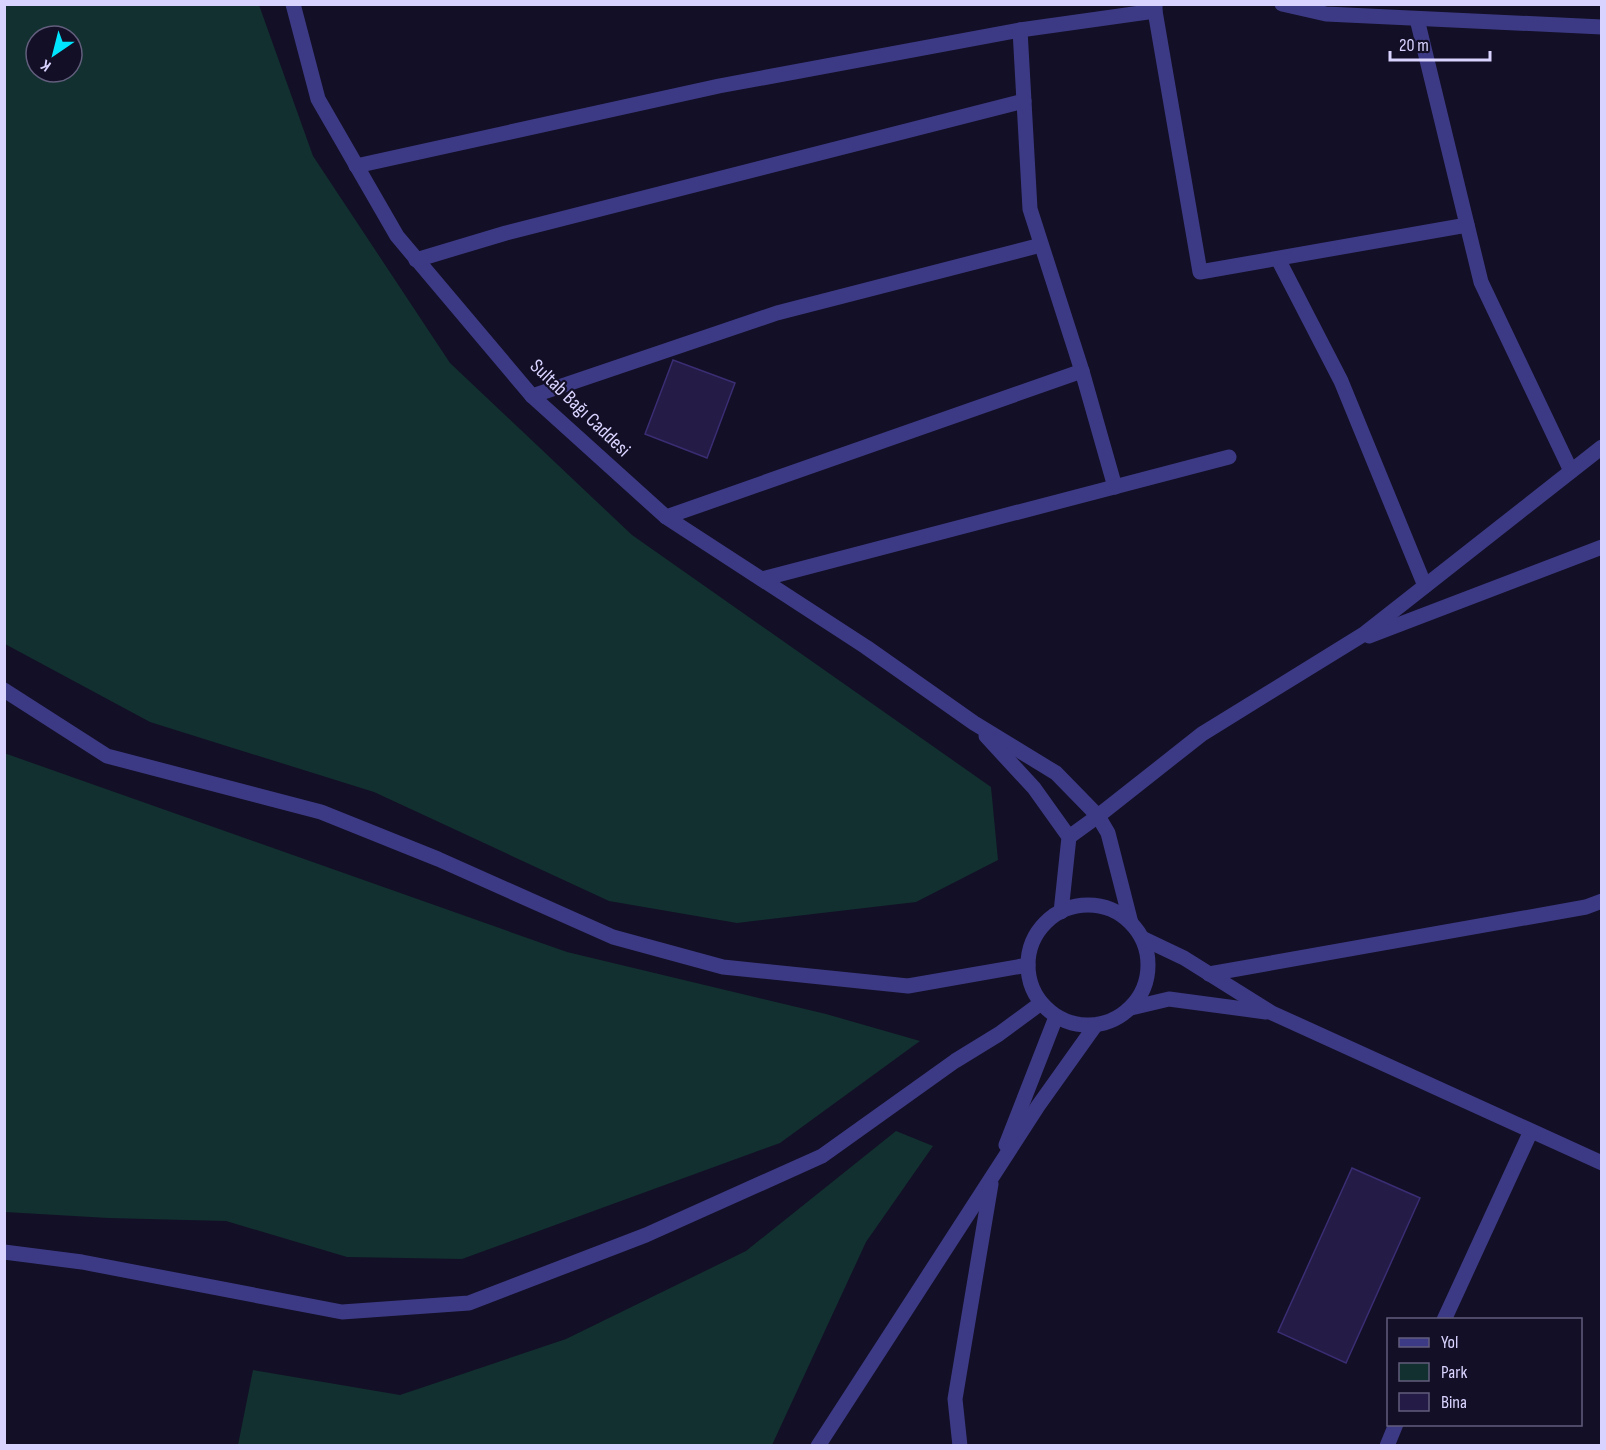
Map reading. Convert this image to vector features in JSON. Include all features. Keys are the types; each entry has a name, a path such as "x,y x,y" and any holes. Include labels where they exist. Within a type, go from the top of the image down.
{"street":[{"name":"Sultab Bağı Caddesi","path":"293,4 318,99 397,236 532,396 666,516 866,647 974,723"},
{"path":"1282,4 1326,14 1602,27"},
{"path":"356,166 719,86 1020,30 1155,8 1200,272 1467,225"},
{"path":"1417,19 1481,282 1571,471"},
{"path":"1020,30 1030,209 1082,370 1115,487"},
{"path":"416,260 506,233 1024,101"},
{"path":"532,396 777,313 1041,245"},
{"path":"1278,259 1341,381 1425,586"},
{"path":"666,516 1082,370"},
{"path":"1069,837 1202,734 1364,634 1602,447"},
{"path":"762,579 1229,457"},
{"path":"1346,645 1602,547"},
{"path":"4,690 107,756 321,812 438,859 613,937 723,967 908,986 1028,965"},
{"path":"974,723 1056,773 1098,816 1108,833 1131,923"},
{"path":"974,723 1034,788 1069,837 1061,912"},
{"path":"1209,974 1602,903"},
{"path":"1078,906 1098,906 1116,911 1131,923 1142,938 1148,956 1148,975 1142,993 1131,1008 1115,1019 1095,1026 1075,1024 1056,1017 1041,1003 1031,985 1028,965 1030,950 1036,935 1046,923 1061,912 1078,906"},
{"path":"1142,938 1184,958 1272,1013 1602,1163"},
{"path":"1131,1008 1169,999 1272,1013"},
{"path":"4,1252 82,1262 342,1312 469,1303 646,1235 822,1156 1041,1003"},
{"path":"960,1446 955,1399 992,1178 1056,1017"},
{"path":"818,1446 1038,1106 1095,1026"},
{"path":"1445,1318 1531,1131"},
{"path":"1387,1446 1396,1426"}],"green space":[{"path":"4,5 259,5 313,156 450,363 632,535 991,787 998,860 916,902 737,923 609,901 374,792 150,722 5,644"},
{"path":"4,753 567,952 826,1014 920,1041 780,1143 462,1259 347,1257 226,1221 108,1218 5,1212"},
{"path":"896,1131 933,1146 866,1242 772,1445 238,1445 253,1370 400,1395 566,1339 746,1251"}],"building":[{"path":"673,360 735,383 707,458 645,434"},
{"path":"1352,1168 1420,1198 1346,1363 1278,1332"}]}
